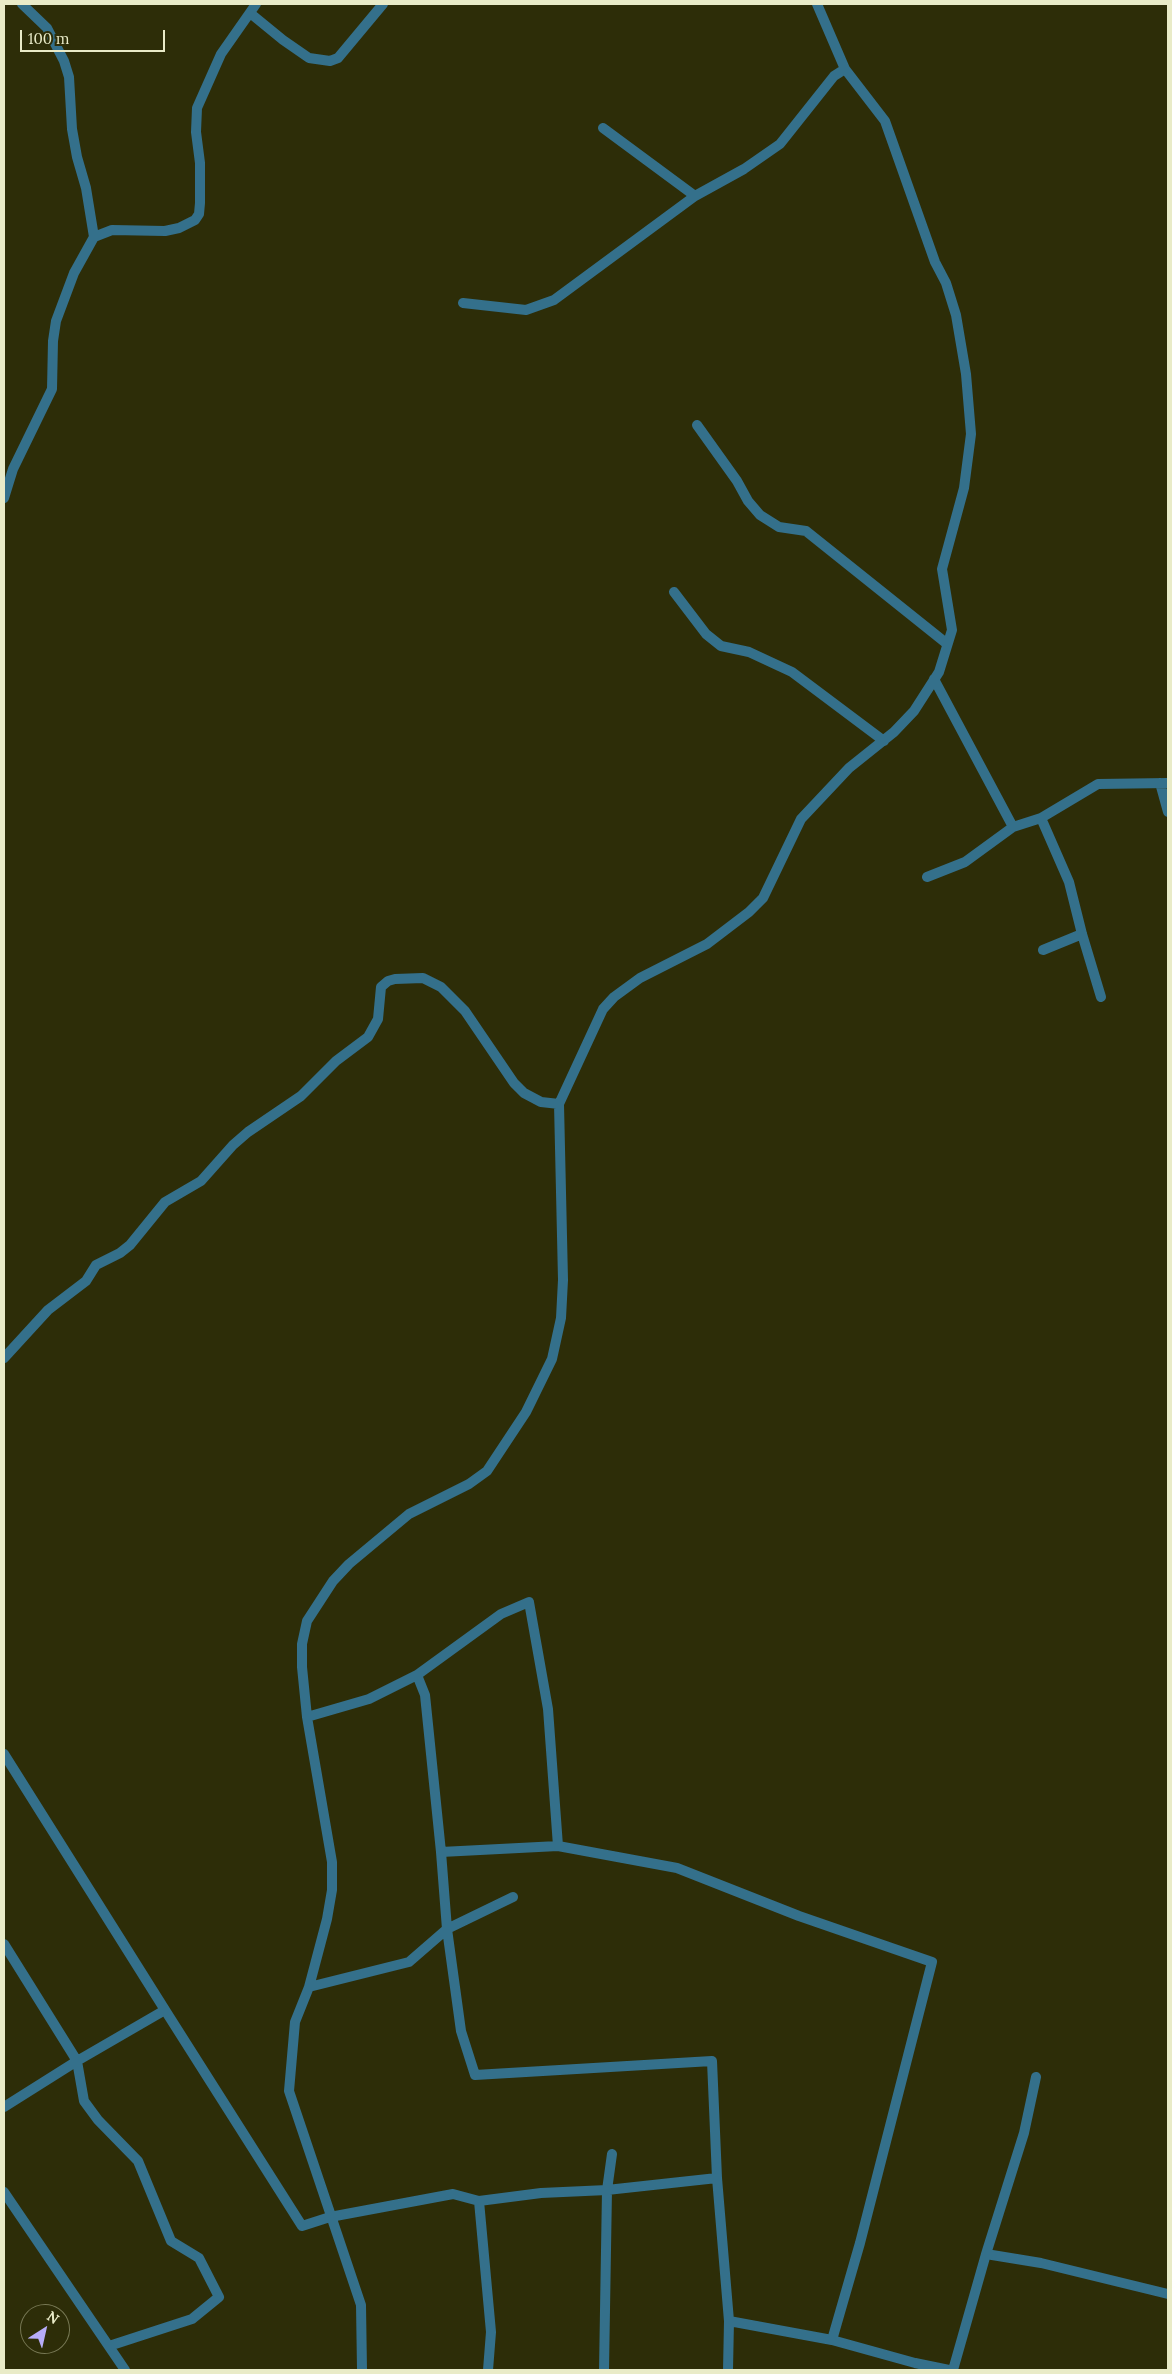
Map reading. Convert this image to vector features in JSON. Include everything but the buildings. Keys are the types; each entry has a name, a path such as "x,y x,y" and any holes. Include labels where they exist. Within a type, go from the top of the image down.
{"street":[{"path":"4,498 13,468 52,389 52,342 56,321 74,273 94,237 86,188 76,157 69,77 64,60 47,28 22,4"},
{"path":"94,237 112,230 165,231 188,225 195,220 199,214 200,203 197,108 221,54 256,4"},
{"path":"250,13 309,58 330,61 338,58 383,4"},
{"path":"362,2370 361,2305 289,2091 295,2022 309,1987 327,1919 332,1880 332,1862 307,1717 302,1667 302,1644 307,1621 333,1581 349,1564 409,1514 469,1484 487,1471 526,1412 552,1359 561,1318 563,1280 559,1104 602,1009 614,997 640,978 708,944 749,912 763,898 800,819 848,768 884,741 914,711 939,672 946,643 952,630 942,570 964,488 971,434 966,374 956,315 946,283 935,262 885,121 845,69 817,4"},
{"path":"463,303 526,310 554,300 695,196 744,169 780,144 834,76 845,69"},
{"path":"603,128 695,196"},
{"path":"697,425 737,481 748,501 760,515 779,527 806,531 946,643"},
{"path":"674,592 706,634 721,646 749,652 792,672 884,741"},
{"path":"934,680 1013,827"},
{"path":"927,878 965,862 1013,827 1041,818 1098,784 1164,783 1168,812"},
{"path":"1041,818 1069,882 1101,997"},
{"path":"1043,950 1082,934"},
{"path":"4,1358 48,1310 86,1281 96,1265 120,1253 130,1245 165,1202 201,1182 233,1145 248,1132 301,1096 326,1070 368,1037 378,1019 381,987 388,981 423,978 441,987 464,1011 514,1083 524,1093 542,1102 559,1104"},
{"path":"307,1717 370,1698 417,1675 502,1614 528,1602 548,1709 558,1846"},
{"path":"417,1675 425,1695 447,1929 461,2031 475,2075 712,2061 717,2178 729,2322 728,2370"},
{"path":"4,1754 302,2226 330,2217 453,2194 479,2201 541,2193 607,2190 717,2178"},
{"path":"441,1852 558,1846 677,1868 799,1916 932,1962 860,2243 832,2340"},
{"path":"309,1987 409,1962 447,1929 513,1897"},
{"path":"4,1944 77,2061 84,2101 98,2120 138,2161 171,2242 199,2258 219,2297 192,2319 109,2346"},
{"path":"4,2107 77,2061 165,2010"},
{"path":"729,2322 832,2340 915,2363 951,2370 1024,2134 1036,2077"},
{"path":"604,2370 607,2190 612,2154"},
{"path":"4,2192 125,2370"},
{"path":"479,2201 491,2332 488,2370"},
{"path":"986,2254 1041,2263 1168,2294"}]}
